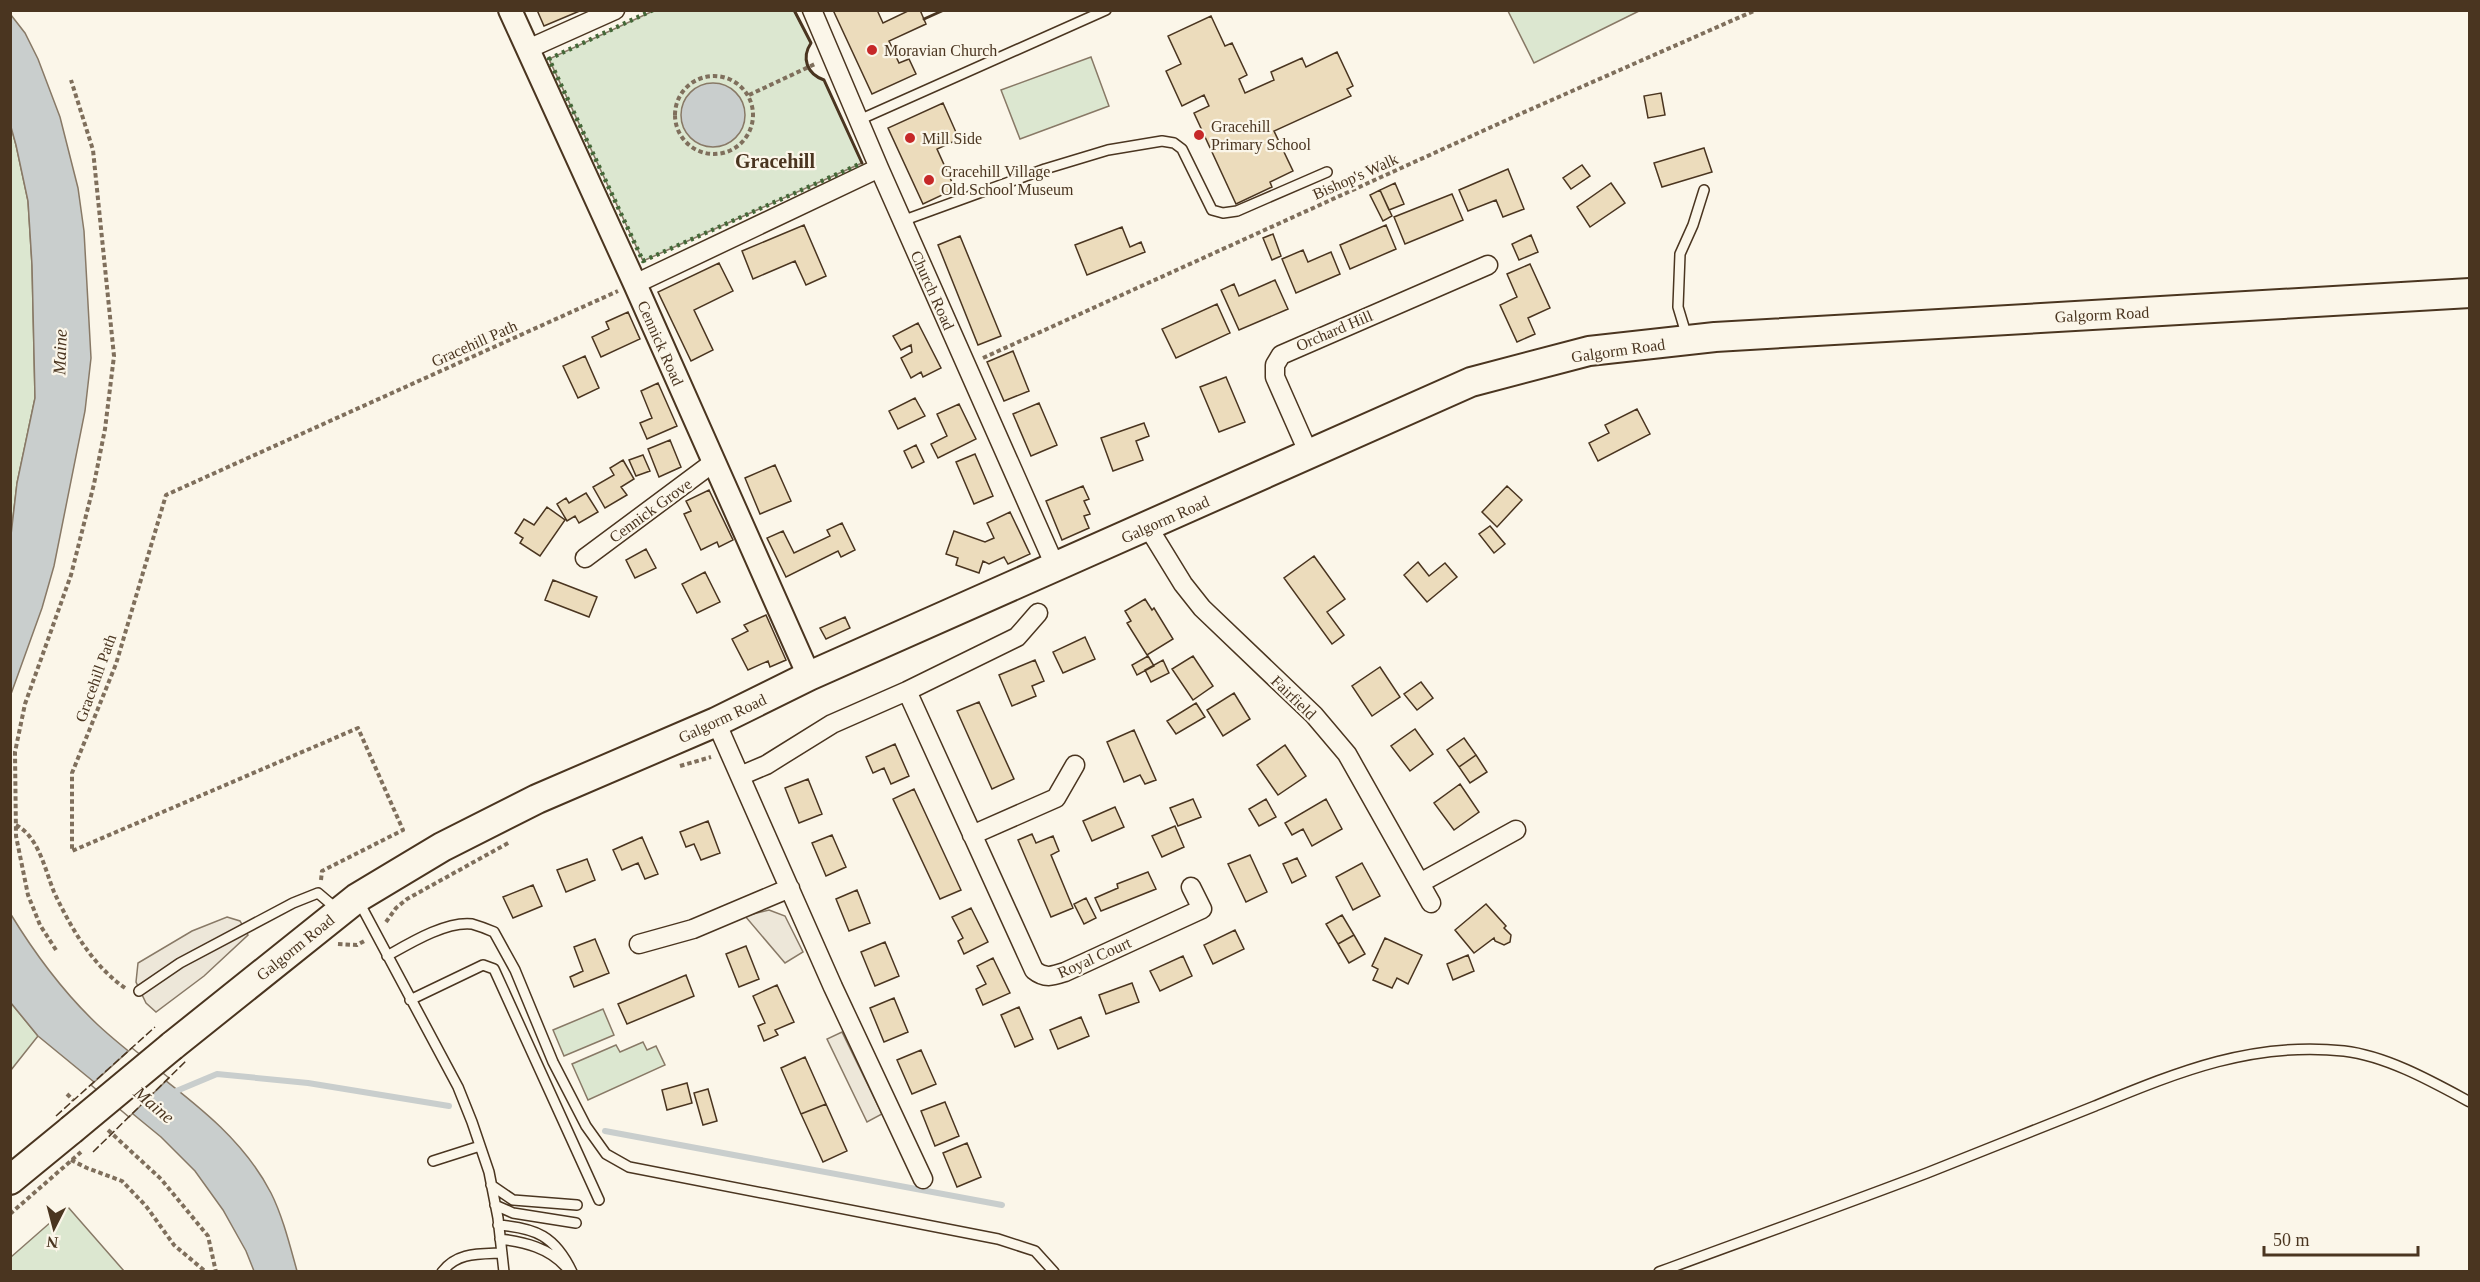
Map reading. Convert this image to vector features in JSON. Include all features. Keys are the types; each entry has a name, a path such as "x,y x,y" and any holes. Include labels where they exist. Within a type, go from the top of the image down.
{"main road":[{"name":"Galgorm Road","path":"10,1180 172,1046 349,905 442,847 516,810 716,722 809,676 1471,382 1589,351 1687,340 2469,293"}],"street":[{"name":"Cennick Road","path":"510,10 635,284 809,676"},
{"path":"528,49 615,10"},
{"name":"Church Road","path":"812,10 879,168 1056,568"},
{"path":"635,284 879,168"},
{"name":"Orchard Hill","path":"1309,454 1277,383 1275,365 1281,355 1488,265"},
{"name":"Cennick Grove","path":"585,558 714,462"},
{"name":"Fairfield","path":"1148,526 1183,584 1202,608 1314,715 1347,754 1431,903"},
{"path":"740,776 766,765 832,724 907,691 1017,637 1038,613"},
{"name":"Royal Court","path":"907,691 1034,970 1042,976 1053,976 1065,972 1202,909 1191,887"},
{"path":"716,722 833,987 923,1179"},
{"path":"972,835 1056,798 1075,765"},
{"path":"1420,883 1516,830"},
{"path":"639,944 693,929 790,888"}],"lane":[{"path":"859,120 1106,10"},
{"path":"903,221 1045,169 1108,150 1151,142 1174,142 1179,146 1212,210 1223,213 1237,212 1327,172"},
{"path":"1687,340 1678,307 1680,254 1693,225 1704,190"},
{"path":"139,991 180,963 294,903 318,894 349,905 376,935 458,1087 480,1146 491,1185 504,1272"},
{"path":"387,956 418,939 455,925 472,924 494,932 515,970 553,1062 586,1126 606,1154 629,1167 998,1239 1035,1251 1054,1272"},
{"path":"410,1000 483,965 494,969 599,1200"},
{"path":"1659,1272 1926,1173 2181,1071 2240,1055 2299,1050 2346,1051 2385,1062 2428,1079 2469,1102"},
{"path":"433,1161 480,1146"},
{"path":"491,1185 513,1200 577,1205"},
{"path":"495,1206 513,1213 576,1223"},
{"path":"498,1225 524,1227 540,1233 563,1253 571,1272"},
{"path":"500,1239 526,1242 541,1248 560,1260 571,1272"},
{"path":"442,1272 450,1261 464,1256 502,1253"}],"path":[{"name":"Bishop's Walk","path":"966,366 1520,114 1756,10"},
{"path":"749,95 832,56"},
{"path":"712,75 726,77 739,84 749,95 753,109 753,123 747,137 737,147 723,153 709,154 695,149 684,140 676,127 675,113 678,99 686,87 698,78 712,75"},
{"path":"56,950 40,925 28,895 16,825 15,752 23,714 71,576 94,484 105,429 114,356 93,150 71,80"},
{"name":"Gracehill Path","path":"318,894 322,871 404,830 358,728 72,851 72,773 116,663 166,495 635,284"},
{"path":"671,768 729,752"},
{"path":"16,825 23,829 39,852 66,915 80,940 98,964 131,992 139,991"},
{"path":"333,944 357,945 376,935 396,908 407,899 513,841"},
{"path":"67,1094 74,1101"},
{"path":"106,1128 160,1179 208,1236 216,1272"},
{"path":"49,1148 87,1168 122,1181 146,1206 174,1245 206,1272"}],"green space":[{"path":"653,11 794,11 811,43 806,54 807,65 813,74 824,80 862,163 643,261 549,59"},
{"path":"1508,11 1639,11 1534,63"},
{"path":"1091,57 1109,106 1020,139 1001,90"},
{"path":"11,127 28,201 35,398 17,483 11,535"},
{"path":"11,1003 38,1036 11,1070"},
{"path":"603,1009 614,1035 564,1056 553,1030"},
{"path":"643,1042 647,1050 656,1046 665,1065 588,1100 572,1064 616,1045 620,1052"},
{"path":"68,1207 124,1271 11,1271 11,1257"}],"shaded area":[{"path":"769,910 785,916 803,952 785,963 745,916"},
{"path":"227,917 240,921 248,935 204,976 156,1012 146,1003 136,982 138,963 192,931"},
{"path":"842,1032 882,1114 867,1122 827,1039"}],"water":[{"name":"Maine","path":"11,15 25,33 38,59 60,117 78,188 84,231 91,358 85,411 54,566 42,608 11,694 11,535 17,483 35,398 28,201 11,127"},
{"path":"713,83 725,85 736,92 743,103 745,115 743,127 736,138 725,145 713,147 701,145 690,138 683,127 681,115 683,103 690,92 701,85"},
{"name":"Maine","path":"10,913 50,972 85,1012 121,1045 192,1102 236,1143 255,1167 271,1193 283,1222 297,1271 254,1271 246,1251 223,1210 195,1171 161,1137 38,1036 11,1003"}],"pier":[{"path":"132,1048 169,1078 129,1117 91,1085"}],"building":[{"path":"537,10 582,10 544,26"},
{"name":"Moravian Church","path":"833,10 877,10 883,23 910,10 920,10 926,24 889,41 899,63 909,59 916,74 872,94"},
{"path":"1211,16 1225,46 1232,43 1247,75 1239,79 1245,93 1274,80 1271,72 1302,58 1306,67 1337,52 1353,86 1347,89 1351,96 1274,131 1293,171 1270,182 1272,187 1236,204 1194,113 1209,106 1204,95 1182,106 1166,71 1181,64 1168,36"},
{"path":"1661,93 1665,115 1648,118 1644,96"},
{"path":"943,103 959,139 937,149 955,189 923,204 888,128"},
{"path":"1704,148 1712,172 1662,187 1654,163"},
{"path":"1582,165 1590,176 1571,189 1563,178"},
{"path":"1508,169 1524,209 1503,217 1496,200 1468,211 1459,190"},
{"path":"1395,183 1404,204 1389,210 1380,190"},
{"path":"1611,183 1625,203 1590,227 1577,207"},
{"path":"1380,190 1392,216 1383,221 1370,195"},
{"path":"1452,194 1463,220 1405,244 1394,217"},
{"path":"804,225 826,276 806,285 795,261 753,279 742,251"},
{"path":"1386,225 1396,249 1350,269 1340,245"},
{"path":"1122,227 1130,247 1141,242 1145,252 1087,275 1075,245"},
{"path":"1273,234 1281,256 1272,260 1263,238"},
{"path":"1531,235 1538,252 1519,260 1512,244"},
{"path":"960,236 1001,336 978,345 938,245"},
{"path":"1303,250 1308,262 1331,252 1340,274 1296,293 1282,259"},
{"path":"719,263 733,291 694,310 713,350 691,361 658,292"},
{"path":"1530,264 1550,308 1528,318 1535,334 1517,342 1500,305 1517,297 1507,274"},
{"path":"1275,280 1288,309 1239,330 1221,290 1234,284 1239,296"},
{"path":"1217,304 1230,333 1176,358 1162,329"},
{"path":"628,312 640,339 601,357 592,337 609,329 606,322"},
{"path":"918,323 941,368 923,377 921,372 911,378 901,358 912,352 911,345 901,350 893,336"},
{"path":"1013,351 1029,391 1004,401 987,362"},
{"path":"585,356 599,388 578,398 563,366"},
{"path":"1226,377 1245,422 1219,432 1200,387"},
{"path":"658,383 677,426 647,439 640,423 652,418 641,391"},
{"path":"915,398 925,416 898,429 889,411"},
{"path":"1039,403 1057,445 1031,456 1013,414"},
{"path":"959,404 976,439 938,458 931,444 947,436 937,414"},
{"path":"1637,409 1650,434 1598,461 1589,443 1609,433 1605,425"},
{"path":"1144,423 1149,436 1136,441 1143,460 1113,471 1101,438"},
{"path":"670,440 681,467 659,477 648,449"},
{"path":"916,445 924,462 912,468 904,451"},
{"path":"975,454 993,496 974,504 956,462"},
{"path":"643,455 650,471 636,476 629,460"},
{"path":"623,460 634,479 621,487 627,495 605,508 593,487 614,475 610,468"},
{"path":"775,465 791,501 760,514 745,478"},
{"path":"1083,486 1089,499 1084,501 1090,514 1084,516 1089,528 1062,540 1046,501"},
{"path":"1507,486 1522,500 1497,527 1482,512"},
{"path":"709,490 733,540 719,547 717,542 701,550 684,514 691,511 686,501"},
{"path":"586,493 598,512 579,523 575,516 567,521 557,504 566,498 569,503"},
{"path":"547,507 565,520 540,556 520,543 523,538 515,533 524,519 534,525"},
{"path":"1010,512 1030,554 1008,564 1004,557 989,564 983,561 979,573 956,565 958,558 946,554 954,531 985,542 994,538 987,523"},
{"path":"842,523 855,550 841,557 838,551 786,577 767,538 783,531 794,553 830,536 827,530"},
{"path":"1490,526 1505,544 1494,553 1479,534"},
{"path":"646,549 656,568 635,578 626,560"},
{"path":"1314,556 1345,599 1327,612 1344,635 1332,644 1284,578"},
{"path":"1418,562 1429,576 1445,563 1457,577 1427,602 1404,575"},
{"path":"705,572 720,602 697,613 682,584"},
{"path":"553,580 597,597 589,617 545,600"},
{"path":"1145,599 1152,610 1154,608 1173,639 1147,655 1127,623 1131,621 1125,611"},
{"path":"766,615 786,660 770,667 768,661 748,670 732,639 748,631 744,625"},
{"path":"845,617 850,628 826,639 820,628"},
{"path":"1085,637 1095,659 1063,673 1053,652"},
{"path":"1148,656 1154,666 1137,675 1132,665"},
{"path":"1193,656 1213,686 1193,700 1172,669"},
{"path":"1035,660 1044,681 1032,686 1036,696 1012,706 999,675"},
{"path":"1163,660 1169,673 1151,682 1145,670"},
{"path":"1380,667 1400,697 1372,716 1352,686"},
{"path":"1421,682 1433,698 1417,710 1404,694"},
{"path":"1234,693 1250,719 1223,736 1207,710"},
{"path":"979,702 1014,779 992,789 957,711"},
{"path":"1196,703 1205,717 1176,734 1167,721"},
{"path":"1415,729 1433,754 1410,771 1391,746"},
{"path":"1134,730 1156,780 1145,784 1140,775 1124,782 1107,742"},
{"path":"1464,738 1476,755 1459,767 1447,750"},
{"path":"895,744 909,776 891,784 884,768 873,773 866,757"},
{"path":"1285,745 1306,776 1278,795 1257,765"},
{"path":"1476,755 1487,772 1470,783 1459,767"},
{"path":"808,779 822,814 799,823 785,788"},
{"path":"1460,784 1479,812 1454,830 1434,803"},
{"path":"914,789 961,890 940,899 893,799"},
{"path":"1193,799 1201,817 1178,826 1170,808"},
{"path":"1266,799 1276,817 1259,826 1249,809"},
{"path":"1326,799 1342,829 1312,846 1303,829 1292,835 1285,823"},
{"path":"1115,807 1124,827 1092,841 1083,821"},
{"path":"708,821 720,853 701,860 694,844 686,847 680,832"},
{"path":"1175,826 1184,847 1162,857 1152,836"},
{"path":"1032,834 1036,843 1053,836 1059,851 1051,855 1073,908 1051,917 1018,840"},
{"path":"832,835 846,867 826,876 812,843"},
{"path":"642,837 658,874 645,879 638,863 622,870 613,850"},
{"path":"1250,855 1267,892 1246,902 1228,864"},
{"path":"1297,858 1306,876 1292,883 1283,864"},
{"path":"587,859 595,880 566,892 557,870"},
{"path":"1362,863 1380,896 1353,910 1336,877"},
{"path":"1148,872 1156,889 1101,911 1095,898 1118,888 1117,884"},
{"path":"533,885 542,906 513,918 503,897"},
{"path":"857,890 870,923 849,931 836,899"},
{"path":"1086,898 1096,918 1084,924 1074,904"},
{"path":"1486,904 1506,926 1504,928 1511,935 1510,942 1504,945 1495,941 1494,938 1474,953 1455,930"},
{"path":"971,908 988,942 964,954 958,941 963,938 952,917"},
{"path":"1342,915 1354,935 1338,944 1326,924"},
{"path":"1235,930 1244,949 1213,964 1204,945"},
{"path":"1354,935 1365,954 1349,963 1338,944"},
{"path":"1385,938 1422,955 1408,984 1397,978 1392,988 1373,980 1378,969 1372,966"},
{"path":"595,939 609,973 574,987 570,977 583,971 574,947"},
{"path":"885,942 899,976 875,986 861,952"},
{"path":"746,946 759,979 739,987 726,954"},
{"path":"1468,955 1474,971 1453,980 1447,964"},
{"path":"1183,956 1192,976 1160,991 1150,971"},
{"path":"993,958 1010,993 983,1005 976,989 986,984 977,966"},
{"path":"686,975 694,996 627,1024 618,1004"},
{"path":"1132,983 1139,1002 1106,1014 1099,995"},
{"path":"777,985 794,1022 775,1030 778,1035 764,1041 758,1026 765,1023 753,996"},
{"path":"894,998 908,1032 884,1042 870,1008"},
{"path":"1019,1007 1033,1039 1015,1047 1001,1015"},
{"path":"1081,1017 1089,1036 1058,1049 1050,1030"},
{"path":"921,1050 936,1084 912,1094 897,1060"},
{"path":"805,1057 826,1104 801,1114 781,1068"},
{"path":"687,1083 692,1103 667,1110 662,1090"},
{"path":"708,1089 717,1121 703,1125 694,1093"},
{"path":"945,1102 959,1136 935,1146 921,1111"},
{"path":"826,1104 847,1151 823,1162 801,1114"},
{"path":"967,1143 981,1177 957,1187 943,1153"}],"waterway":[{"path":"174,1092 217,1074 308,1083 449,1106"},
{"path":"605,1131 1002,1205"}],"hedge":[{"path":"653,10 549,59 643,261 862,163"}],"fence":[{"path":"56,1116 155,1027"},
{"path":"93,1152 187,1060"}],"wall":[{"path":"794,10 811,43 806,54 807,65 813,74 824,80 862,163"},
{"path":"924,19 944,10"}],"place":[{"name":"Moravian Church","path":"872,50"},
{"name":"Gracehill Primary School","path":"1199,135"},
{"name":"Mill Side","path":"910,138"},
{"name":"Gracehill Village Old School Museum","path":"929,180"}],"district":[{"name":"Gracehill","path":"775,161"}]}
